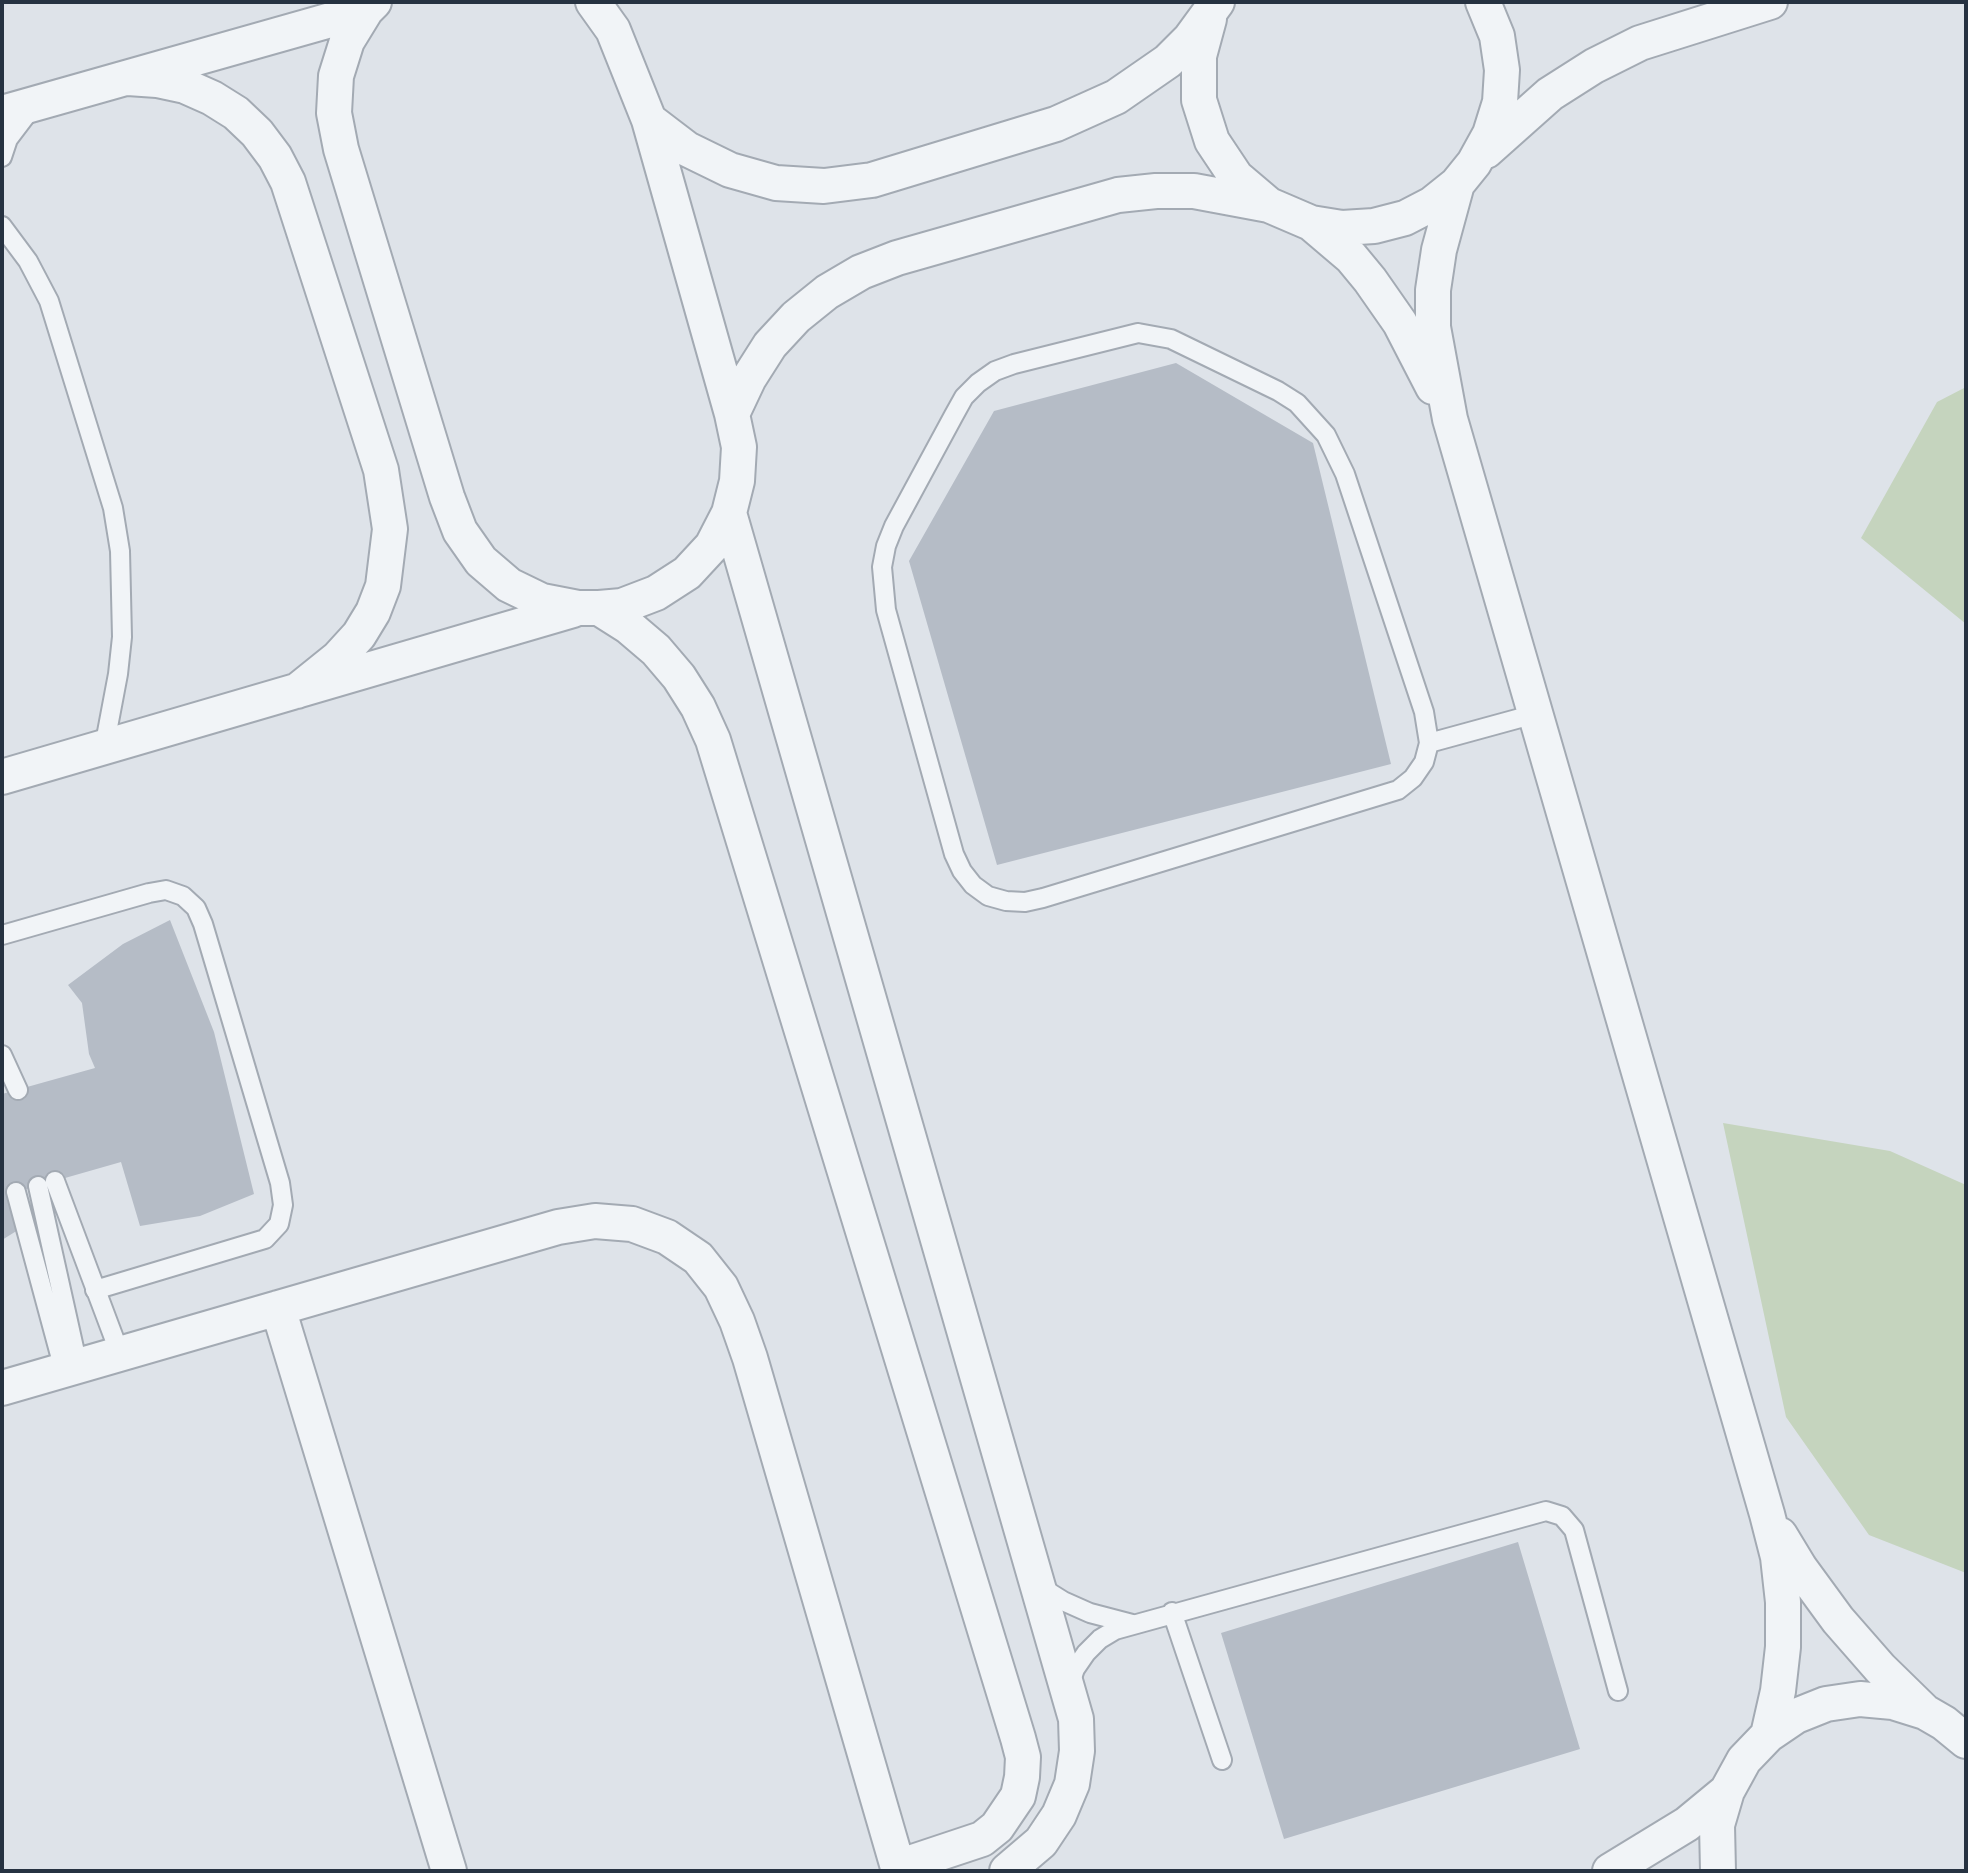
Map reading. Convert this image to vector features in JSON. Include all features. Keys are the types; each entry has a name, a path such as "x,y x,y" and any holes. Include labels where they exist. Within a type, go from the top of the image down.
{"street":[{"path":"370,6 347,41 336,76 334,113 341,149 447,497 460,531 481,561 509,585 542,601 588,608 622,606 656,593 687,573 712,546 729,513 737,481 739,447 649,120 613,30 593,2"},
{"path":"1483,2 1497,36 1502,70 1500,102 1490,134 1466,173 1439,250 1433,290 1433,327 1450,419 1778,1557 1783,1602 1783,1647 1778,1691 1768,1735"},
{"path":"732,414 749,378 770,345 796,317 827,292 861,272 897,258 1118,195 1156,191 1194,191 1269,205 1311,223 1342,228 1374,226 1405,218 1432,204 1511,126 1550,94 1594,66 1640,43 1770,2"},
{"path":"18,109 370,6"},
{"path":"649,120 687,149 730,170 776,183 824,186 872,180 1056,124 1116,97 1168,61 1213,8"},
{"path":"1213,8 1199,56 1199,100 1212,141 1236,177 1269,205"},
{"path":"128,78 185,86 212,98 247,123 275,157 288,182 381,470 390,529 383,586 373,612 359,635 338,658 297,691"},
{"path":"1311,223 1351,257 1370,280 1400,323 1450,419"},
{"path":"729,513 1076,1719 1077,1751 1072,1784 1059,1815 1041,1842 1007,1871"},
{"path":"2,777 588,608 629,627 656,650 686,687 713,740 1018,1738 1023,1767 1018,1796 997,1827 982,1839 899,1869 750,1358 721,1287 698,1258 667,1237 632,1224 595,1221 558,1227 2,1388"},
{"path":"278,1308 449,1871"},
{"path":"1767,1514 1800,1568 1838,1620 1880,1668 1925,1712 1965,1738"},
{"path":"1718,1871 1717,1825 1727,1791 1744,1760 1768,1735 1796,1716 1826,1704 1860,1699 1893,1702 1925,1712"},
{"path":"1610,1871 1687,1824 1727,1791"}],"lane":[{"path":"2,157 19,121 18,109"},
{"path":"2,226 28,261 49,301 113,508 120,551 122,637 104,748"},
{"path":"1138,333 1155,335 1187,346 1297,403 1313,417 1337,454 1424,712 1429,743 1424,762 1413,778 1398,790 1380,796 1025,902 988,896 973,885 954,854 882,588 882,567 894,526 964,397 995,371 1138,333"},
{"path":"1429,743 1535,714"},
{"path":"2,935 149,893 166,890 183,896 196,908 203,924 280,1183 283,1205 279,1224 265,1239 95,1290"},
{"path":"2,1056 18,1090"},
{"path":"71,1368 46,1184 95,1290 120,1354"},
{"path":"16,1192 71,1368"},
{"path":"1068,1687 1075,1669 1100,1639 1132,1624 1537,1512 1554,1512 1569,1522 1574,1530 1618,1691"},
{"path":"1039,1586 1090,1613 1132,1624"},
{"path":"1172,1612 1222,1760"}],"green space":[{"path":"1966,387 1966,624 1861,538 1937,402"},
{"path":"1723,1123 1890,1151 1966,1185 1966,1573 1869,1535 1786,1417"}],"building":[{"path":"1176,363 1313,443 1391,764 997,865 909,561 994,411"},
{"path":"170,920 214,1032 254,1194 200,1216 140,1226 121,1162 9,1194 18,1230 2,1240 2,1094 95,1068 89,1054 82,1003 68,985 123,944"},
{"path":"1518,1542 1580,1749 1284,1839 1221,1633"}]}
